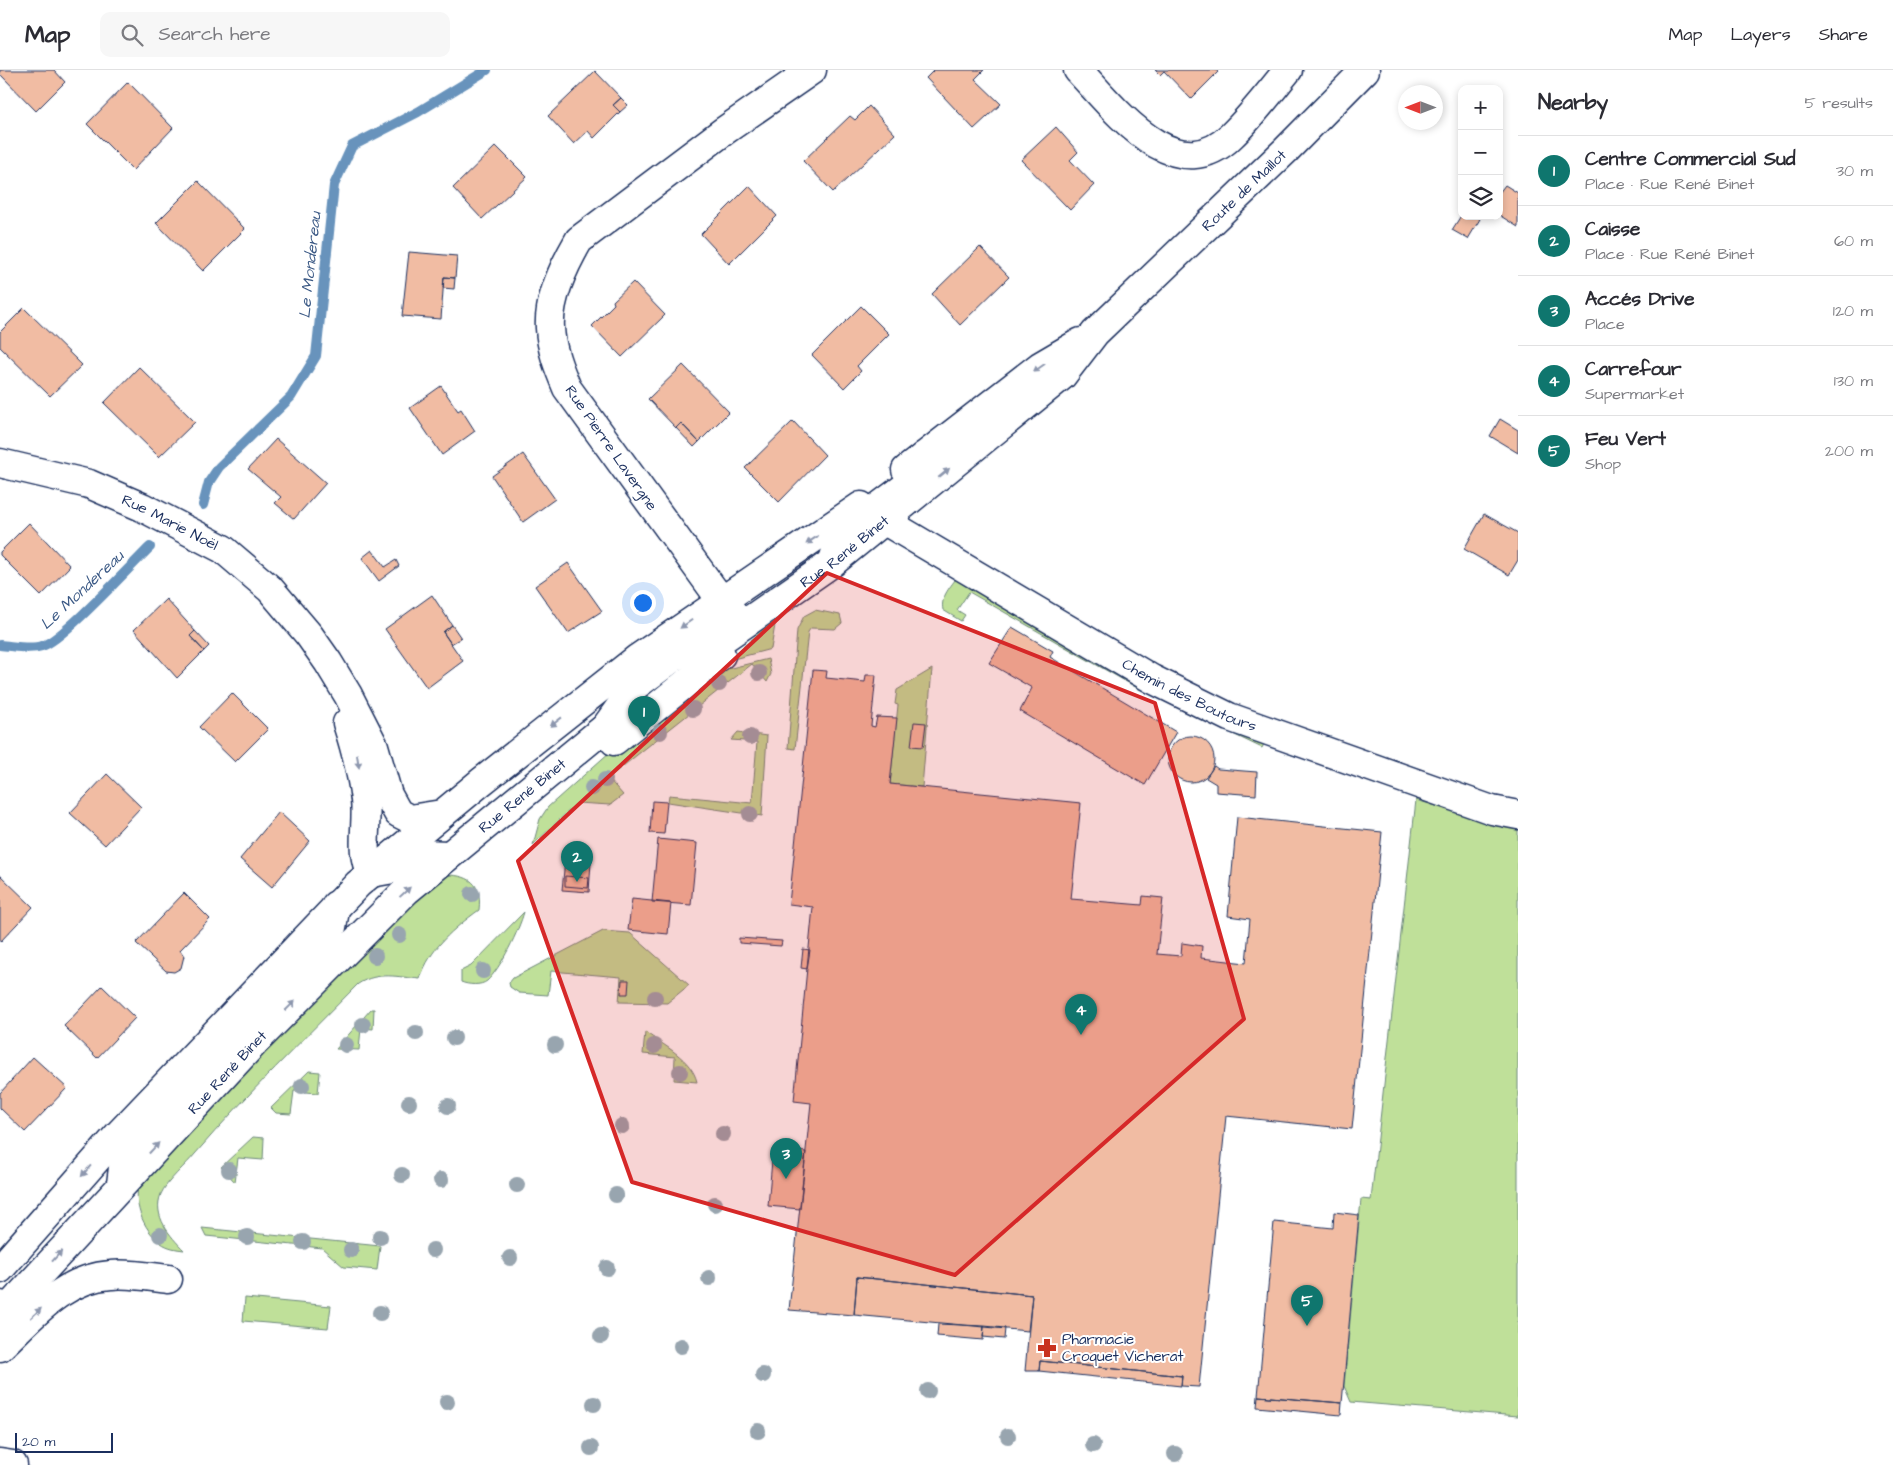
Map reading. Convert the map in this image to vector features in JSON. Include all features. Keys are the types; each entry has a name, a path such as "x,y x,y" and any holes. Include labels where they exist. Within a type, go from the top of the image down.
{"street":[{"name":"Rue Pierre Lavergne","path":"742,624 721,600 567,388 555,360 549,327 557,285 566,262 579,240 724,131 812,70"},
{"path":"1078,70 1134,129 1167,151 1194,155 1230,138 1288,70"},
{"name":"Route de Maillot","path":"1122,309 1286,150 1365,70"},
{"name":"Rue René Binet","path":"0,1269 118,1135 336,905 372,873 442,814 638,658 863,505 1040,366 1095,333 1122,309"},
{"name":"Rue René Binet","path":"883,513 1062,376 1095,333"},
{"path":"530,810 704,668 820,580 832,563 842,534 883,513 905,487 924,456"},
{"name":"Rue Marie Noël","path":"0,463 89,484 142,507 223,549 270,589 309,635 328,662 374,746 388,795 398,813 410,818 442,814"},
{"name":"Chemin des Boutours","path":"883,513 1152,680 1229,717 1492,810 1518,815"},
{"name":"Rue René Binet","path":"2,1311 256,1040 406,891 448,854 605,728 742,624 832,563"},
{"path":"605,728 635,686 715,627 721,600"},
{"name":"Rue Marie Noël","path":"309,635 345,717 357,754 365,801 366,863 372,873"},
{"path":"372,873 404,866 421,854 448,854"},
{"path":"121,1184 125,1152 326,939 332,927 336,905"},
{"path":"0,1346 51,1299 69,1286 90,1278 112,1274 168,1279"},
{"path":"0,1463 13,1465"}],"highlighted area":[{"path":"827,573 1155,703 1244,1019 955,1275 632,1182 518,861"}],"green space":[{"path":"958,576 1265,742 1262,748 1139,689 969,592 957,610 965,615 961,621 943,610 942,605 947,592"},
{"path":"815,610 840,615 842,623 835,629 811,628 808,632 795,749 788,748 797,630 804,616"},
{"path":"776,619 771,649 726,661"},
{"path":"768,659 771,674 767,682 752,664 608,778 623,795 610,805 577,803 533,845 540,819 548,807 620,743 626,750 727,669"},
{"path":"932,669 922,787 890,784 898,705 895,704 897,690"},
{"path":"738,732 767,736 762,816 668,802 669,795 752,803 757,742 731,740"},
{"path":"1416,800 1518,830 1518,1416 1351,1402 1344,1386 1361,1199 1371,1200"},
{"path":"437,875 463,877 470,880 478,891 479,910 443,940 424,968 420,979 381,976 373,977 358,984 255,1089 164,1189 159,1202 161,1218 168,1232 184,1250 175,1249 161,1243 154,1237 140,1214 137,1196 140,1179"},
{"path":"524,912 509,948 487,981 481,984 461,982 461,971 471,966"},
{"path":"603,931 630,933 689,985 667,1003 619,1002 621,977 551,971 548,995 519,993 510,987 509,983 513,978"},
{"path":"371,1009 374,1009 373,1029 361,1028 359,1050 336,1049"},
{"path":"645,1032 668,1047 683,1060 689,1066 697,1082 674,1080 675,1057 643,1054"},
{"path":"309,1071 320,1072 318,1093 294,1091 291,1114 276,1113 271,1108"},
{"path":"253,1137 264,1138 263,1160 238,1158 235,1182 221,1167"},
{"path":"202,1228 380,1246 377,1270 344,1267 322,1248 206,1236"},
{"path":"245,1298 331,1306 328,1328 243,1321"}],"building":[{"path":"0,70 54,70 65,82 36,111 0,74"},
{"path":"934,70 984,70 975,79 1001,104 974,129 926,78"},
{"path":"1155,70 1216,70 1218,72 1191,99 1164,71 1160,75"},
{"path":"595,71 621,98 613,105 620,112 594,138 588,131 574,144 548,116"},
{"path":"128,82 173,128 133,170 87,124"},
{"path":"621,98 628,105 620,112 613,105"},
{"path":"869,106 895,134 833,192 803,161 850,116 855,120"},
{"path":"1056,127 1078,152 1070,160 1094,185 1070,210 1021,160"},
{"path":"496,146 527,177 482,219 453,188"},
{"path":"198,181 245,229 203,271 156,223"},
{"path":"1505,185 1518,193 1518,227 1503,218 1503,188"},
{"path":"749,186 777,216 729,264 701,234"},
{"path":"1458,220 1479,220 1468,239 1452,230"},
{"path":"980,247 1009,277 960,325 932,294"},
{"path":"409,252 457,256 455,278 444,277 441,319 402,316"},
{"path":"444,277 455,278 454,289 443,288"},
{"path":"633,282 665,315 622,357 592,326 614,304 613,301"},
{"path":"861,306 889,334 857,366 861,371 844,388 812,355"},
{"path":"24,308 82,365 50,396 0,347 0,332"},
{"path":"683,365 729,412 699,442 681,423 676,428 648,399"},
{"path":"139,367 195,422 159,457 104,403"},
{"path":"441,386 458,411 461,409 475,431 442,455 410,408"},
{"path":"1500,419 1518,430 1518,453 1490,436"},
{"path":"793,421 825,455 779,502 745,468"},
{"path":"681,423 699,442 694,447 676,428"},
{"path":"276,439 326,483 294,519 275,503 281,497 248,469"},
{"path":"523,454 555,499 523,522 492,476"},
{"path":"1484,514 1518,533 1518,560 1509,575 1464,549"},
{"path":"29,523 70,566 41,596 0,555 0,552"},
{"path":"372,550 385,567 396,560 399,566 379,581 362,558"},
{"path":"568,563 602,611 568,633 535,586"},
{"path":"432,595 452,625 443,632 463,661 427,688 385,629"},
{"path":"166,599 195,631 190,636 204,651 177,678 134,630"},
{"path":"452,625 461,638 451,644 443,632"},
{"path":"1012,627 1053,651 1050,657 1176,732 1145,785 1020,711 1032,688 989,663"},
{"path":"195,631 209,646 204,651 190,636"},
{"path":"813,670 827,671 826,678 865,682 866,675 876,675 871,726 875,727 877,717 897,718 890,784 1081,803 1071,899 1142,905 1143,896 1163,898 1157,954 1181,956 1182,943 1202,946 1201,958 1246,963 1250,919 1228,916 1237,817 1382,832 1352,1129 1226,1116 1199,1387 1181,1386 1182,1376 1040,1361 1039,1371 1025,1371 1032,1295 857,1277 854,1315 789,1310 811,1103 794,1101 813,907 789,904"},
{"path":"232,693 268,729 235,762 199,727"},
{"path":"914,722 926,723 923,747 911,746"},
{"path":"649,728 654,733 638,746 633,741"},
{"path":"1196,736 1208,742 1213,750 1213,768 1208,776 1200,781 1186,782 1174,776 1169,768 1168,754 1174,742 1182,737"},
{"path":"1214,766 1218,769 1257,772 1256,795 1216,792 1216,784 1206,778"},
{"path":"107,774 141,807 105,845 70,813"},
{"path":"652,801 667,802 664,834 650,833"},
{"path":"279,812 310,841 272,887 240,859"},
{"path":"658,839 697,843 691,905 652,902"},
{"path":"565,860 591,862 589,892 562,890"},
{"path":"0,875 33,907 0,942"},
{"path":"565,876 589,878 588,888 565,886"},
{"path":"184,893 210,919 180,950 184,956 181,968 174,972 166,971 136,943"},
{"path":"632,899 671,903 668,934 628,930"},
{"path":"739,938 782,941 781,946 739,943"},
{"path":"803,949 810,950 807,969 801,968"},
{"path":"622,980 629,980 628,994 621,994"},
{"path":"102,986 135,1018 97,1058 64,1026"},
{"path":"33,1057 67,1088 25,1132 0,1108 0,1093"},
{"path":"773,1149 806,1152 800,1209 768,1206"},
{"path":"1334,1212 1359,1215 1342,1403 1258,1396 1274,1222 1333,1228"},
{"path":"857,1277 1032,1295 1028,1331 854,1315"},
{"path":"938,1324 984,1326 983,1340 937,1336"},
{"path":"984,1326 1005,1328 1004,1339 983,1337"},
{"path":"1040,1361 1182,1376 1181,1386 1039,1371"},
{"path":"1258,1396 1342,1403 1341,1415 1257,1407"}],"waterway":[{"name":"Le Mondereau","path":"203,505 209,482 219,467 291,397 316,356 334,185 352,146 418,112 487,70"},
{"name":"Le Mondereau","path":"0,645 32,648 52,641 80,617 150,547"}],"place":[{"name":"Centre Commercial Sud","path":"644,737"},
{"name":"Caisse","path":"577,882"},
{"name":"Carrefour","path":"1081,1035"},
{"name":"Accés Drive","path":"786,1179"},
{"name":"Feu Vert","path":"1307,1326"},
{"name":"Pharmacie Croquet Vicherat","path":"1047,1348"}]}
